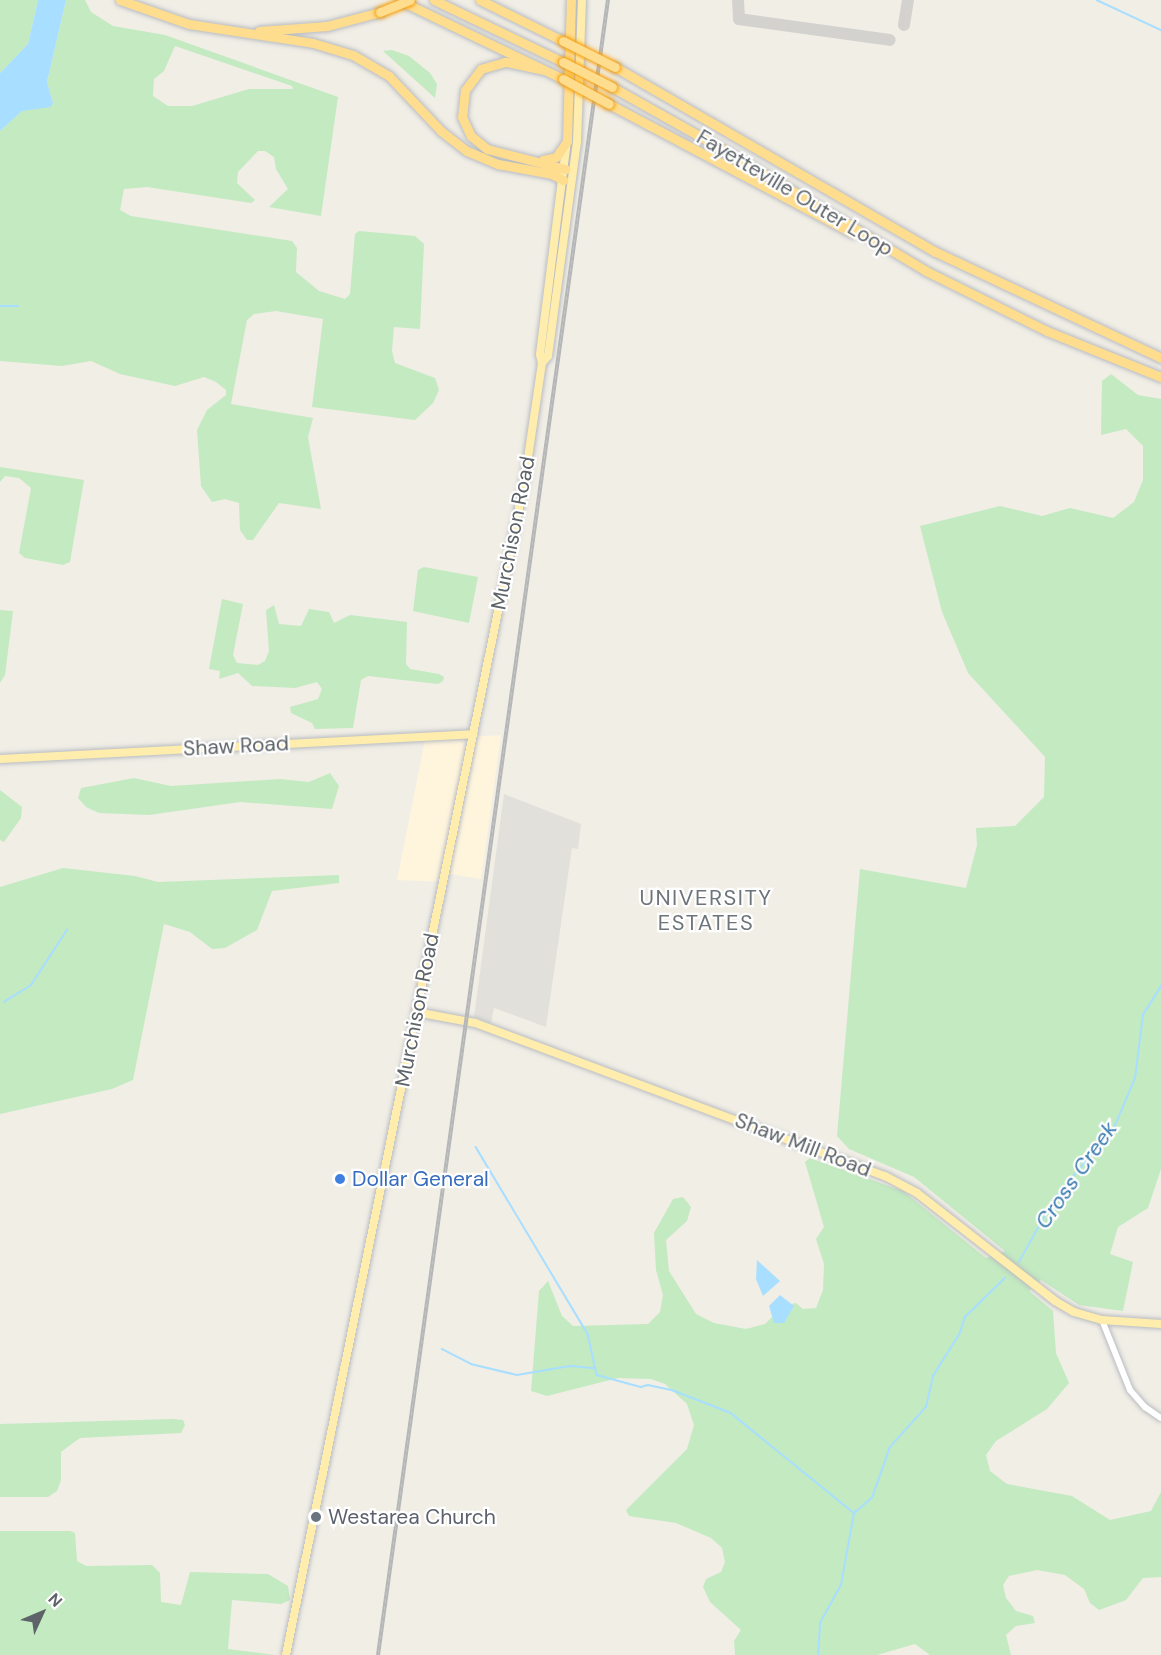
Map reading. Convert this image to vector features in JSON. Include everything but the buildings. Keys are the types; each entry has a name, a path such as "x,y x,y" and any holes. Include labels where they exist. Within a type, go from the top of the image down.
{"highway":[{"path":"120,0 172,20 227,31 313,43 353,55 389,76 441,131 467,151 490,161 552,174 563,180"},
{"path":"399,0 544,70 911,263"},
{"path":"227,31 321,27 380,12 410,0"},
{"name":"Fayetteville Outer Loop","path":"434,0 612,87 733,154 911,263 1047,331 1161,376"},
{"name":"Fayetteville Outer Loop","path":"480,0 615,67 936,252 1161,358"},
{"path":"492,0 514,16"},
{"name":"Murchison Road","path":"567,141 571,0"},
{"path":"544,70 509,62 490,65 470,81 461,101 465,127 478,144 498,153 534,160 569,171"},
{"path":"534,160 556,157 567,141"}],"main road":[{"name":"Murchison Road","path":"286,1655 525,478 543,363 548,356 581,85 582,0"},
{"name":"Murchison Road","path":"543,363 540,354 563,180 569,171 567,141"},
{"name":"Shaw Road","path":"0,759 473,734"},
{"name":"Shaw Mill Road","path":"416,1012 475,1023 893,1179 917,1193 1054,1301 1087,1318 1161,1324"}],"street":[{"path":"1102,1320 1130,1390 1144,1407 1161,1418"}],"shaded area":[{"path":"501,735 481,879 450,874 448,882 397,880 425,740"},
{"path":"504,794 581,824 578,849 572,848 546,1027 494,1008 491,1023 474,1017"}],"green space":[{"path":"0,0 38,0 28,44 0,73"},
{"path":"66,0 85,0 91,12 113,26 165,35 338,97 321,216 269,207 288,189 276,169 274,157 265,151 258,151 238,172 237,183 255,200 251,203 147,187 124,189 120,210 131,216 292,241 297,248 296,272 319,291 345,299 350,294 355,234 359,231 415,236 424,244 420,329 394,327 392,351 395,363 435,378 439,390 433,403 415,420 312,407 323,319 276,311 254,314 247,320 231,404 313,418 308,437 321,509 279,503 253,540 247,540 240,530 239,503 225,499 212,502 201,486 197,430 207,410 226,395 226,390 216,382 204,377 175,386 120,374 91,361 62,366 0,361 0,131 22,111 53,103 47,82","holes":["175,46 292,86 293,89 249,89 192,106 168,106 153,96 154,79 164,71"]},
{"path":"392,50 409,56 430,73 437,84 435,98 383,51"},
{"path":"1111,374 1138,395 1161,399 1161,1169 1148,1208 1118,1227 1110,1254 1133,1262 1123,1311 1079,1305 1041,1280 1029,1291 1053,1311 1056,1353 1069,1383 1047,1409 996,1441 986,1455 990,1471 1007,1484 1072,1496 1110,1520 1151,1511 1161,1492 1161,1577 1143,1578 1126,1600 1099,1610 1090,1603 1084,1589 1065,1575 1037,1570 1009,1576 1003,1585 1006,1598 1016,1611 1033,1616 1035,1623 1016,1626 1006,1635 1011,1655 930,1655 915,1644 877,1655 735,1655 734,1641 741,1630 710,1602 703,1587 706,1579 721,1572 725,1562 722,1548 711,1538 676,1523 629,1516 626,1510 687,1449 694,1425 687,1404 665,1384 651,1379 618,1378 547,1396 531,1391 539,1291 548,1281 562,1316 573,1326 648,1324 660,1312 663,1295 656,1270 654,1233 673,1199 683,1197 691,1207 687,1221 666,1240 669,1271 696,1314 714,1323 746,1329 765,1324 783,1306 796,1303 803,1309 816,1308 823,1290 824,1264 816,1239 824,1227 805,1162 810,1158 903,1191 986,1258 1005,1251 914,1177 849,1149 837,1136 860,869 966,888 977,845 976,828 1015,826 1044,797 1045,757 968,673 942,612 920,526 1000,506 1042,516 1070,508 1113,518 1134,502 1143,480 1143,446 1126,429 1101,435 1102,381"},
{"path":"0,467 84,480 70,562 63,565 25,558 19,553 31,488 19,478 5,476 0,482"},
{"path":"424,567 478,577 469,623 413,611 418,570"},
{"path":"222,599 243,604 233,655 237,663 258,665 265,661 269,651 266,610 274,605 279,624 301,626 309,609 329,612 334,623 350,615 407,622 406,664 410,669 439,674 444,677 443,681 438,684 368,676 361,680 353,728 315,729 312,723 291,713 290,707 318,699 322,689 317,682 295,688 252,686 238,673 219,679 220,671 209,669"},
{"path":"0,610 13,611 5,675 0,683"},
{"path":"330,773 339,786 332,809 240,802 149,815 99,813 86,807 78,798 81,788 134,778 171,786 280,779 309,782"},
{"path":"0,790 22,807 21,818 4,842 0,840"},
{"path":"63,868 135,876 158,882 339,875 339,883 272,891 257,930 225,948 212,949 190,932 164,924 133,1080 112,1089 0,1114 0,887"},
{"path":"183,1420 185,1425 181,1433 80,1438 61,1452 61,1480 57,1491 48,1497 0,1497 0,1424"},
{"path":"0,1531 70,1531 75,1533 77,1561 86,1566 152,1565 160,1573 161,1602 181,1605 190,1572 268,1574 288,1586 290,1600 281,1604 232,1600 228,1649 275,1655 0,1655"}],"water":[{"path":"38,0 66,0 47,82 53,103 51,107 22,111 0,131 0,73 28,44"},
{"path":"757,1260 780,1281 763,1296 756,1279"},
{"path":"780,1295 794,1306 784,1323 774,1323 769,1306"}],"waterway":[{"name":"Cross Creek","path":"1097,0 1161,30"},
{"path":"0,306 18,306"},
{"path":"4,1002 31,985 67,930"},
{"name":"Cross Creek","path":"1019,1262 1054,1199 1114,1128 1135,1078 1143,1015 1161,986"},
{"path":"476,1147 588,1334 597,1375 641,1387 648,1385 672,1390 731,1413 854,1513"},
{"name":"Cross Creek","path":"818,1655 820,1623 841,1585 854,1513 872,1498 890,1447 926,1407 933,1376 960,1333 965,1317 1005,1278"},
{"path":"442,1349 471,1364 517,1375 571,1366 595,1368"}],"taxiway":[{"path":"738,0 739,19 890,40"},
{"path":"904,25 908,0"}],"railway":[{"path":"378,1655 608,0"}],"place":[{"name":"Dollar General","path":"340,1179"},
{"name":"Westarea Church","path":"316,1517"}],"district":[{"name":"UNIVERSITY ESTATES","path":"706,910"}]}
